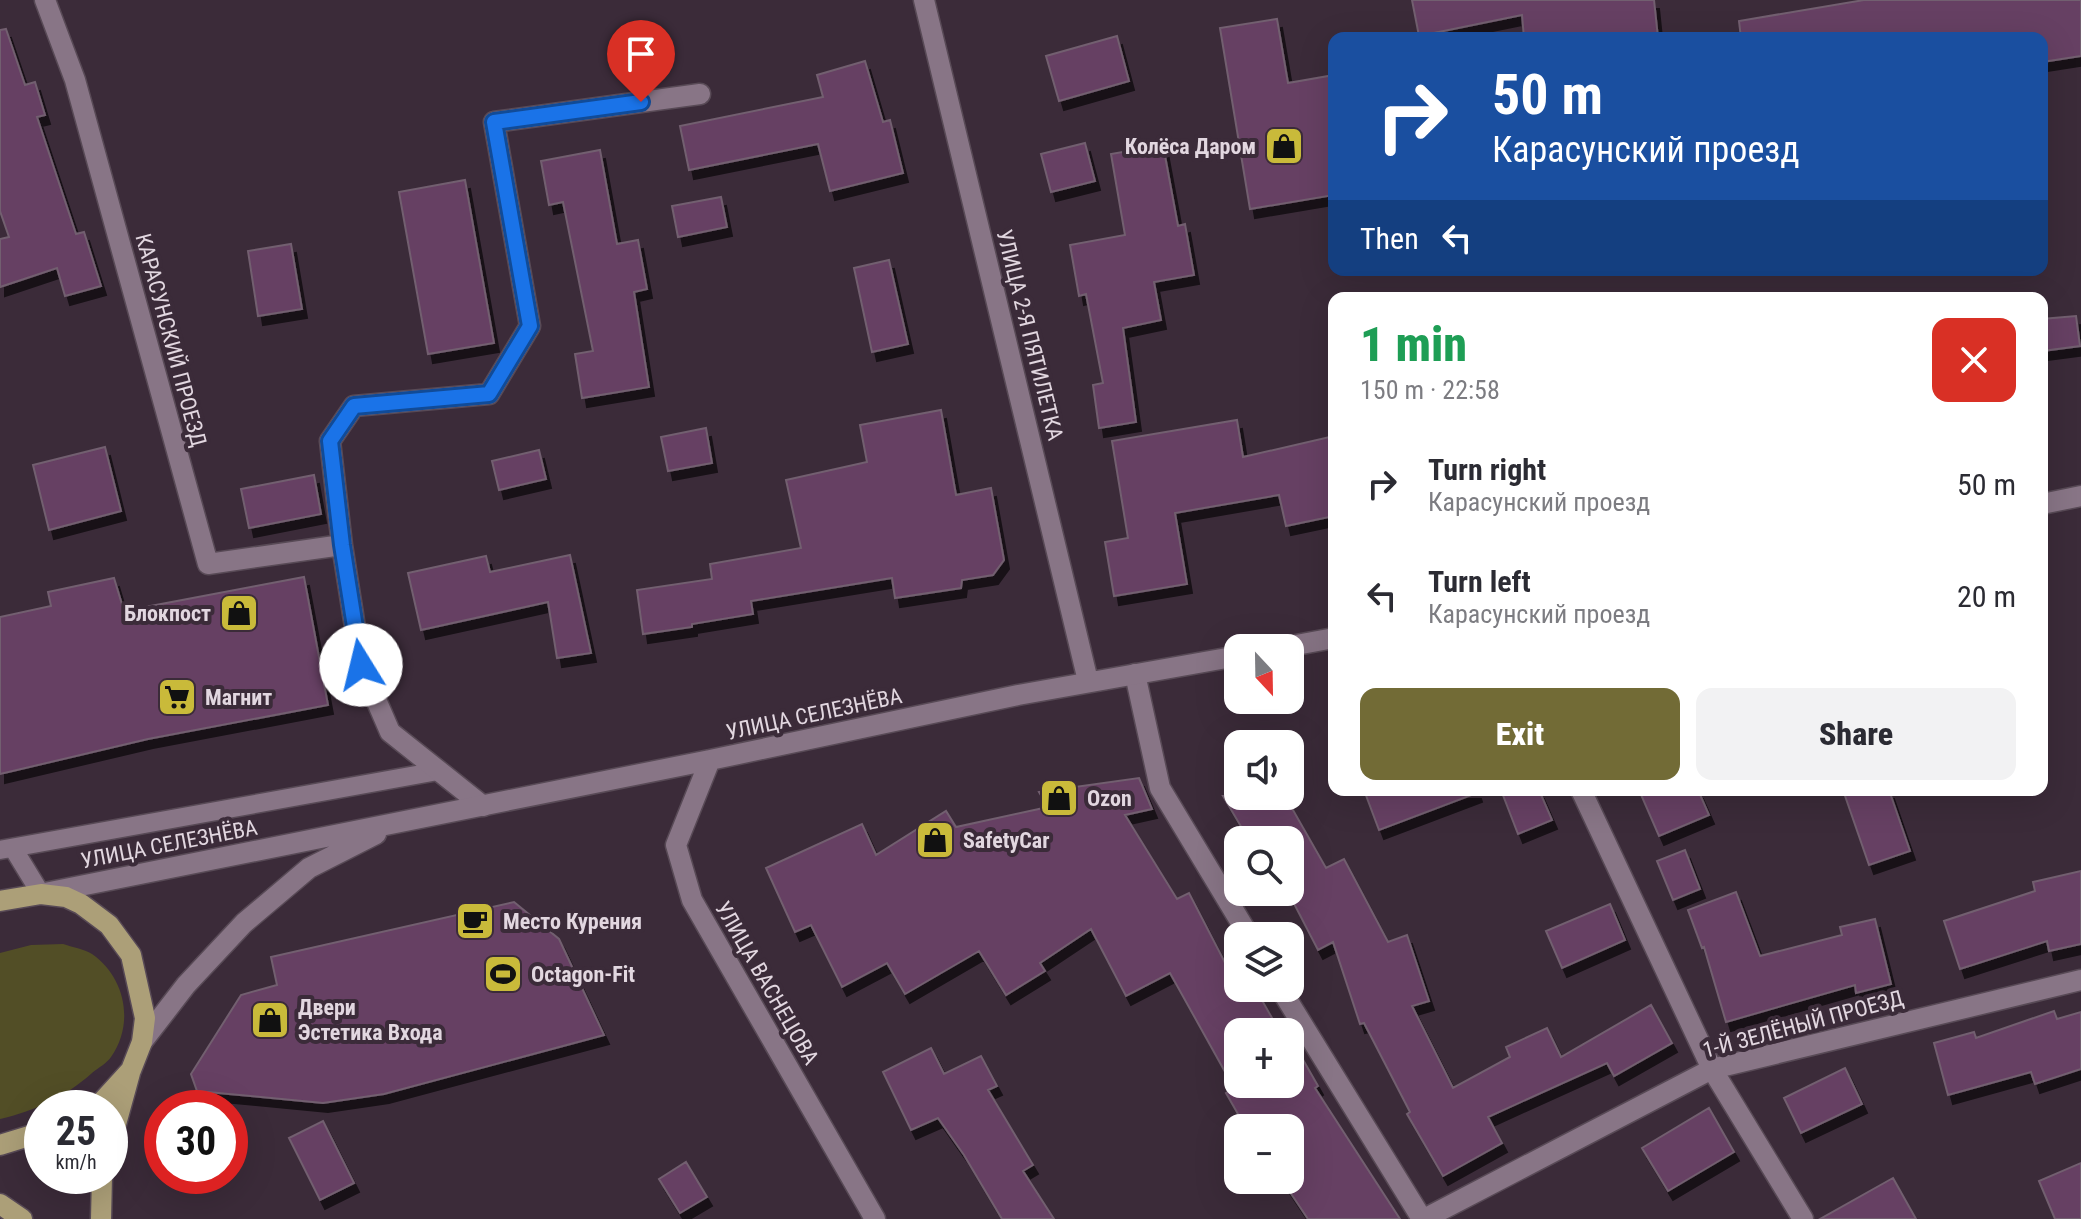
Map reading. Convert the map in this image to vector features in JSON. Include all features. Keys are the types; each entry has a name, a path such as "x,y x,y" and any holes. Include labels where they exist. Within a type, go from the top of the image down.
{"main road":[{"path":"0,901 41,894 66,897 109,925 131,955 145,1018 142,1042 125,1090"},
{"path":"113,1090 131,1070"},
{"path":"0,1145 24,1138"},
{"path":"101,1219 102,1194"},
{"path":"0,1204 22,1219"}],"street":[{"name":"КАРАСУНСКИЙ ПРОЕЗД","path":"45,0 75,80 208,564 342,545"},
{"name":"УЛИЦА 2-Я ПЯТИЛЕТКА","path":"924,0 1088,681"},
{"path":"483,806 390,732 361,665 330,441 354,406 489,394 530,326 494,122 700,94"},
{"path":"2048,503 2081,496"},
{"path":"1304,644 1328,639"},
{"name":"УЛИЦА СЕЛЕЗНЁВА","path":"41,894 1088,681 1224,658"},
{"path":"1135,674 1160,788 1241,922"},
{"name":"УЛИЦА ВАСНЕЦОВА","path":"710,760 676,845 692,900 875,1219"},
{"path":"1584,796 1712,1069 1803,1219"},
{"name":"УЛИЦА СЕЛЕЗНЁВА","path":"142,1042 186,985 266,904 309,868 401,822"},
{"name":"1-Й ЗЕЛЁНЫЙ ПРОЕЗД","path":"1423,1219 1712,1069 2081,980"},
{"path":"1289,1002 1423,1219"}],"lane":[{"path":"41,894 6,849 438,771"}],"shaded area":[{"path":"63,944 82,949 103,964 112,975 123,1001 123,1030 111,1057 71,1089 24,1090 24,1112 0,1119 0,953 31,945"}],"building":[{"path":"1412,0 1654,0 1657,32 1523,32 1522,15 1439,32 1418,32"},
{"path":"1864,0 2081,0 2081,56 2048,61 2048,32 1740,32 1739,21"},
{"path":"1277,19 1288,83 1328,76 1328,196 1250,209 1220,28"},
{"path":"6,29 25,85 35,82 45,115 37,117 76,234 84,232 101,286 65,296 57,268 0,287 0,239 9,237 0,211 0,30"},
{"path":"1117,36 1129,81 1059,101 1046,56"},
{"path":"865,61 883,122 890,120 903,173 830,191 818,144 689,170 680,126 823,97 817,75"},
{"path":"1085,143 1095,181 1051,192 1041,154"},
{"path":"1163,145 1178,226 1185,224 1194,275 1154,282 1161,320 1123,328 1136,422 1099,428 1093,385 1103,383 1086,294 1079,296 1070,245 1125,235 1111,154"},
{"path":"600,150 617,244 638,240 647,289 634,292 649,387 582,398 575,354 593,351 563,202 549,205 541,161"},
{"path":"465,180 494,343 428,354 399,192"},
{"path":"721,197 727,227 678,237 672,206"},
{"path":"291,244 302,309 258,316 248,251"},
{"path":"889,260 908,344 872,352 854,268"},
{"path":"2076,316 2080,346 2048,350 2048,318"},
{"path":"941,410 956,495 991,488 1004,560 993,575 962,580 961,588 895,598 892,578 751,601 753,614 643,634 637,590 712,579 710,564 801,548 786,480 867,462 860,425"},
{"path":"1237,420 1243,457 1328,437 1328,517 1286,526 1279,495 1175,513 1187,584 1114,596 1105,542 1128,538 1112,441"},
{"path":"706,428 712,463 668,471 661,437"},
{"path":"105,447 121,511 49,530 33,465"},
{"path":"539,450 546,479 499,490 492,461"},
{"path":"314,475 321,514 249,528 241,489"},
{"path":"570,555 591,653 557,658 548,602 421,630 408,573 486,556 490,572"},
{"path":"304,577 328,705 148,739 0,774 0,617 51,606 48,592 114,578 124,611"},
{"path":"1139,778 1152,809 1125,815 1177,899 1189,893 1224,961 1224,1002 1263,1002 1272,1018 1224,1018 1224,1070 1170,973 1126,996 1091,929 1040,963 1045,971 1006,995 979,951 905,994 887,963 842,987 811,925 795,932 766,868 862,824 876,855 946,811 956,827 1048,807 1039,792"},
{"path":"1366,796 1469,796 1379,830"},
{"path":"1503,796 1542,796 1552,820 1518,834"},
{"path":"1642,796 1701,796 1709,815 1659,836"},
{"path":"1845,796 1891,796 1910,851 1869,865"},
{"path":"1231,810 1293,810 1302,826 1241,826"},
{"path":"1304,829 1326,868 1344,859 1388,942 1407,935 1429,1001 1412,1006 1453,1088 1510,1057 1506,1047 1547,1028 1561,1057 1651,1005 1672,1043 1614,1076 1607,1063 1488,1117 1502,1143 1443,1176 1407,1114 1410,1112 1364,1023 1360,1024 1333,942 1318,950 1295,906 1304,906"},
{"path":"1685,850 1700,889 1673,900 1657,861"},
{"path":"2081,871 2081,944 2049,951 2047,941 1960,969 1944,921 2035,891 2033,882"},
{"path":"1736,892 1760,956 1842,935 1840,927 1875,919 1891,984 1856,993 1855,985 1726,1022 1704,947 1688,910"},
{"path":"514,902 559,939 604,1035 384,1094 323,1103 248,1096 248,1090 197,1090 191,1074 241,995 277,985 271,957"},
{"path":"1610,904 1625,940 1562,968 1546,931"},
{"path":"2054,1011 2057,1019 2081,1012 2081,1069 2035,1084 2031,1072 1948,1095 1934,1043 1974,1032 1976,1038"},
{"path":"931,1048 944,1074 981,1056 997,1086 988,1090 1033,1165 1023,1171 1054,1219 1002,1219 938,1118 911,1130 883,1072"},
{"path":"1304,1062 1318,1086 1315,1088 1400,1219 1308,1219 1291,1194 1304,1194 1304,1114 1238,1114 1229,1098 1304,1098"},
{"path":"1845,1068 1862,1104 1801,1133 1784,1098"},
{"path":"1709,1108 1734,1152 1668,1191 1642,1148"},
{"path":"323,1121 354,1183 320,1200 289,1138"},
{"path":"686,1162 707,1197 680,1213 659,1179"},
{"path":"2081,1163 2081,1219 2055,1219 2039,1181"},
{"path":"1893,1178 1916,1219 1820,1219"}],"place":[{"name":"Колёса Даром","path":"1284,146"},
{"name":"Блокпост","path":"239,613"},
{"name":"Магнит","path":"177,697"},
{"name":"Ozon","path":"1059,798"},
{"name":"SafetyCar","path":"935,840"},
{"name":"Место Курения","path":"475,921"},
{"name":"Octagon-Fit","path":"503,974"},
{"name":"Двери Эстетика Входа","path":"270,1020"}],"route":[{"path":"361,665 330,441 354,406 489,394 530,326 494,122 641,102"}]}
